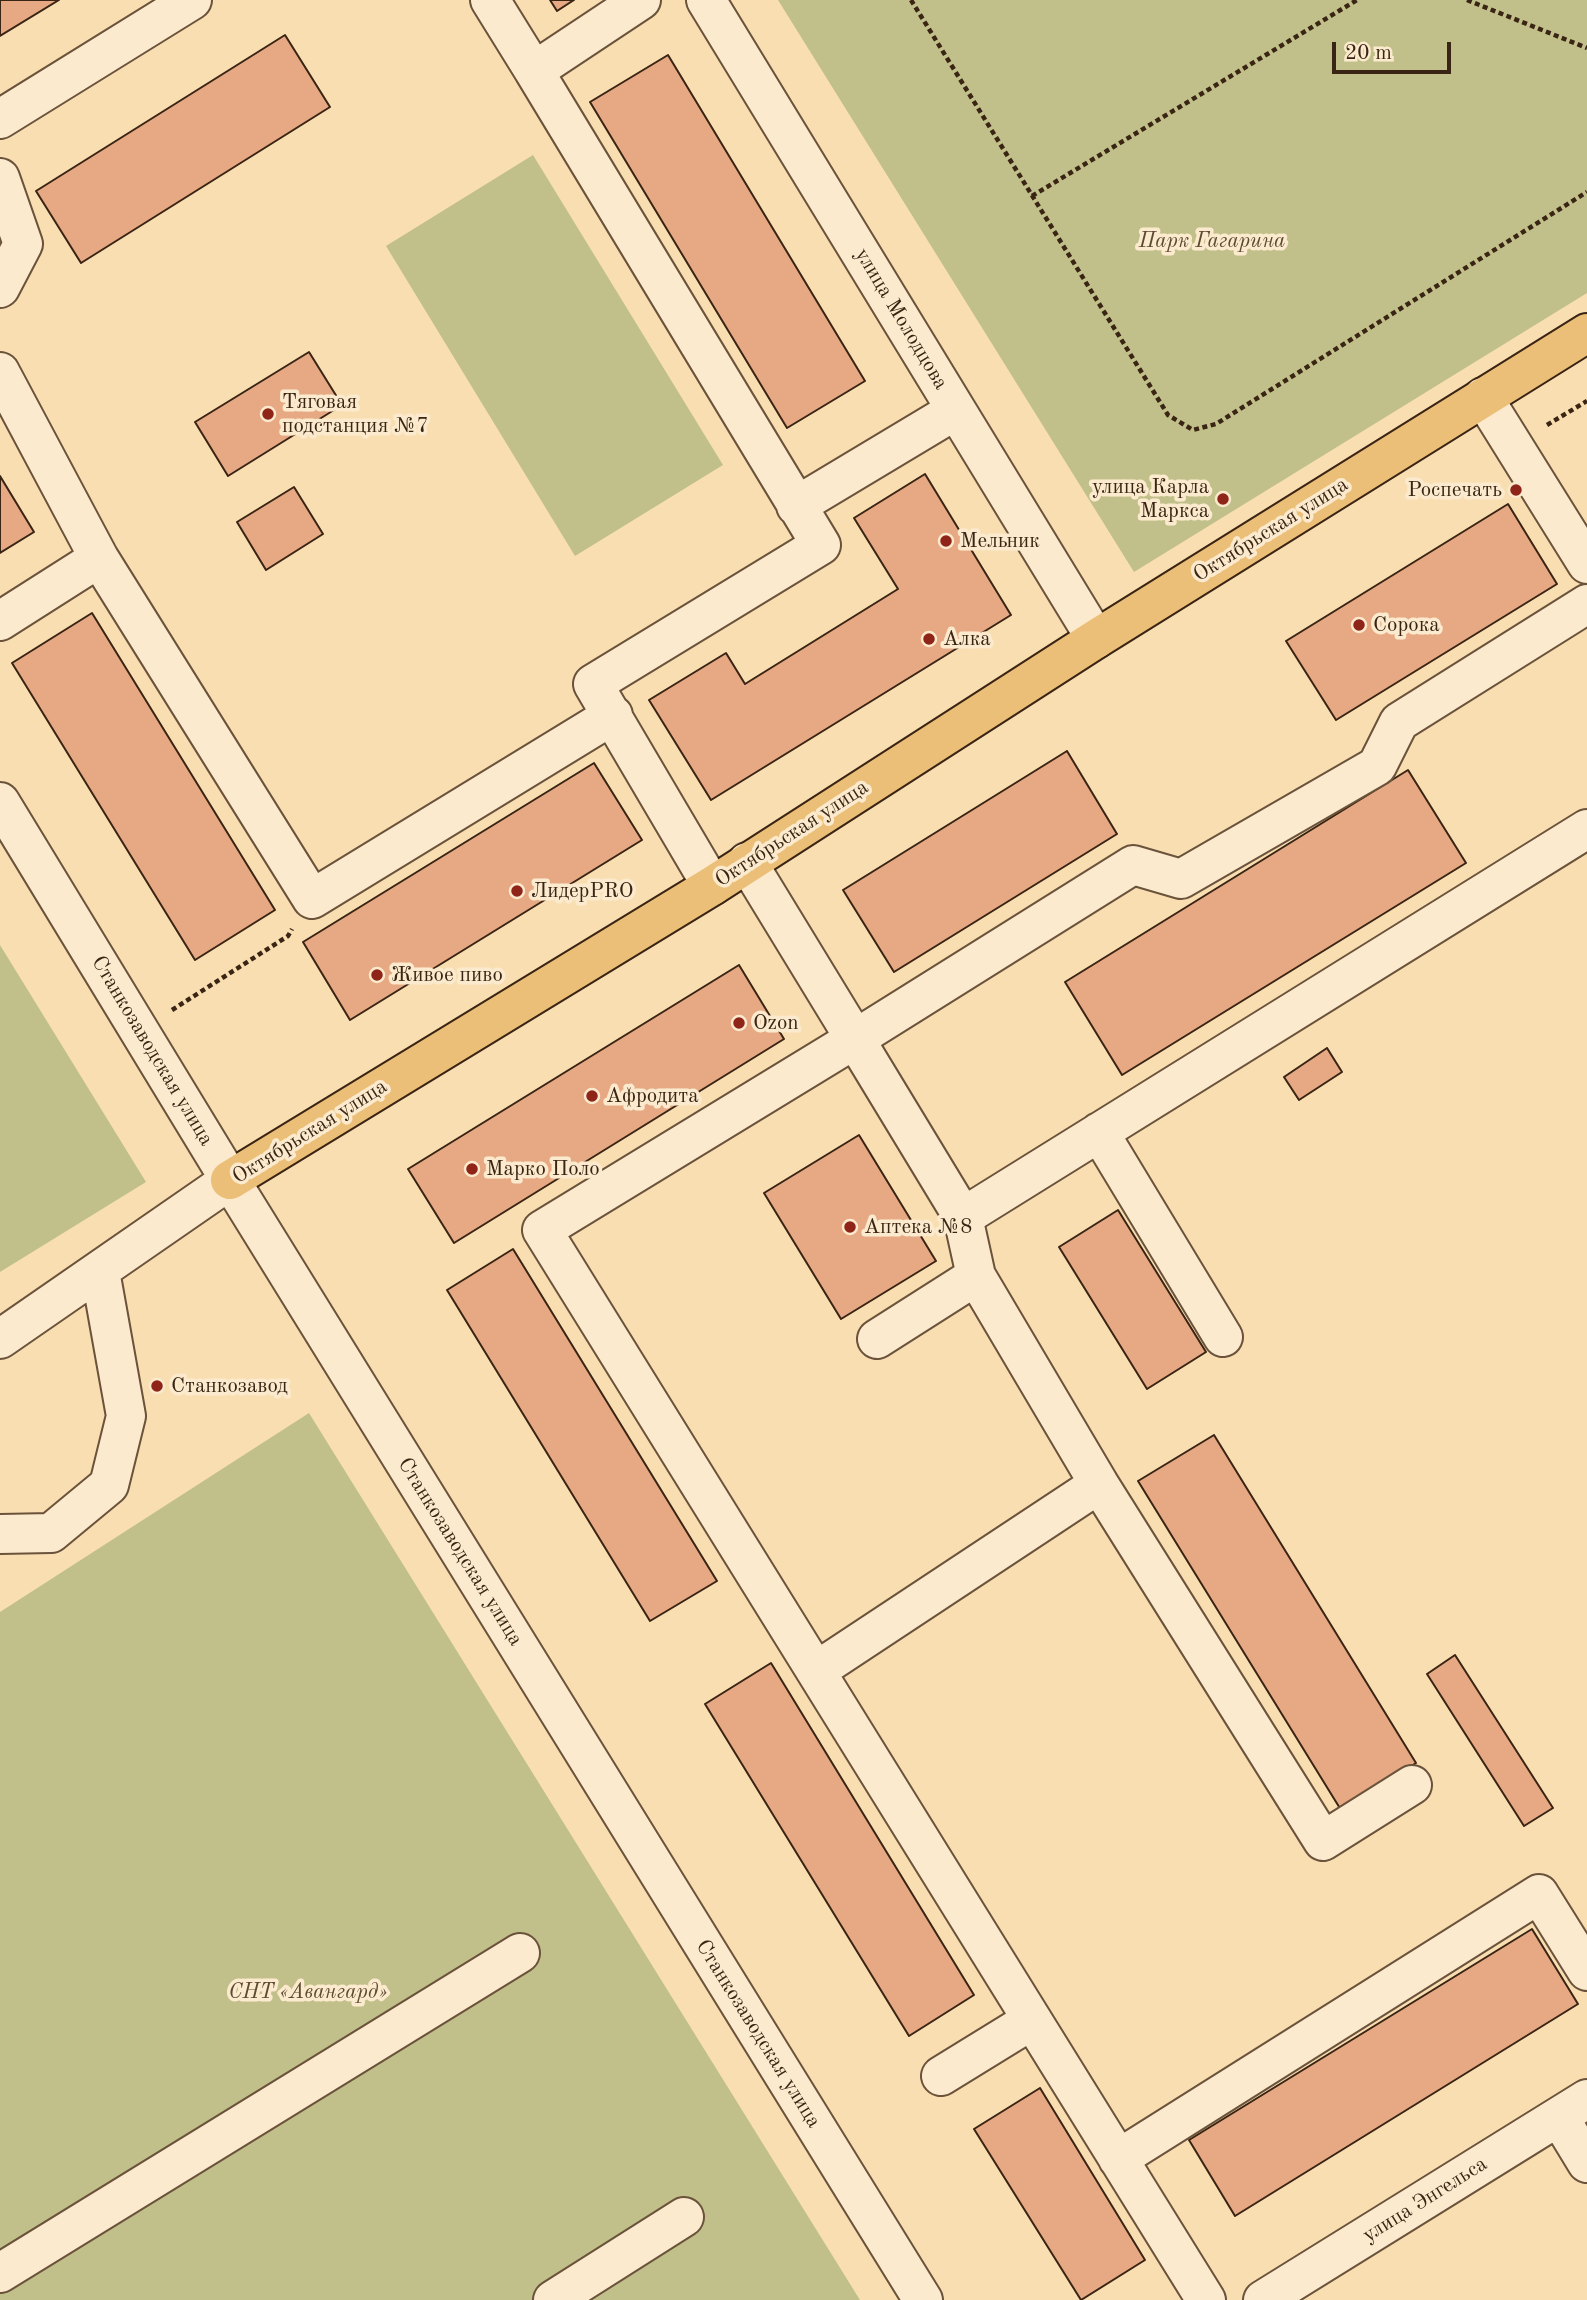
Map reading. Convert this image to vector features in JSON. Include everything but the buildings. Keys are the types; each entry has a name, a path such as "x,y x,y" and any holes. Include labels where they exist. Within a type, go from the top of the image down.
{"main road":[{"name":"Октябрьская улица","path":"230,1180 712,886 1096,639 1587,332"}],"street":[{"path":"0,119 192,0"},
{"path":"490,0 821,545 593,684 712,886"},
{"path":"534,71 641,0"},
{"name":"улица Молодцова","path":"706,0 1096,639"},
{"path":"0,178 23,244 0,288"},
{"path":"0,372 99,558 312,899 612,715"},
{"path":"1483,397 1587,564"},
{"path":"796,506 956,410"},
{"path":"0,621 99,558"},
{"path":"1206,2300 542,1230 1133,865 1181,879 1377,766 1399,722 1587,604"},
{"name":"Станкозаводская улица","path":"0,802 230,1180 923,2300"},
{"path":"963,1217 1587,829"},
{"path":"747,862 963,1217 976,1276 1099,1484 1323,1841 1412,1785"},
{"path":"1099,1132 1223,1337"},
{"name":"Октябрьская улица","path":"0,1339 230,1180"},
{"path":"0,1534 51,1533 109,1485 126,1416 100,1271"},
{"path":"877,1339 976,1276"},
{"path":"816,1671 1099,1484"},
{"path":"1118,2158 1539,1894 1587,1971"},
{"path":"0,2273 520,1953"},
{"path":"941,2076 1032,2020"},
{"path":"1573,2108 1587,2163"},
{"name":"улица Энгельса","path":"1263,2300 1573,2108"},
{"path":"553,2300 684,2217"}],"path":[{"path":"911,0 1168,415 1194,430 1216,424 1587,192"},
{"path":"1032,196 1357,0"},
{"path":"1467,0 1587,48"},
{"path":"1514,446 1587,401"},
{"path":"139,1031 288,936 312,899"}],"green space":[{"name":"Парк Гагарина","path":"778,0 1587,0 1587,293 1134,572"},
{"path":"533,155 723,465 575,556 386,246"},
{"path":"0,945 146,1182 0,1272"},
{"name":"СНТ «Авангард»","path":"309,1413 860,2300 0,2300 0,1612"}],"place":[{"name":"Тяговая подстанция №7","path":"268,414"},
{"name":"Роспечать","path":"1516,490"},
{"name":"улица Карла Маркса","path":"1223,499"},
{"name":"Мельник","path":"946,541"},
{"name":"Сорока","path":"1359,625"},
{"name":"Алка","path":"929,639"},
{"name":"ЛидерPRO","path":"517,891"},
{"name":"Живое пиво","path":"377,975"},
{"name":"Ozon","path":"739,1023"},
{"name":"Афродита","path":"592,1096"},
{"name":"Марко Поло","path":"472,1169"},
{"name":"Аптека №8","path":"850,1227"},
{"name":"Станкозавод","path":"157,1386"}]}
